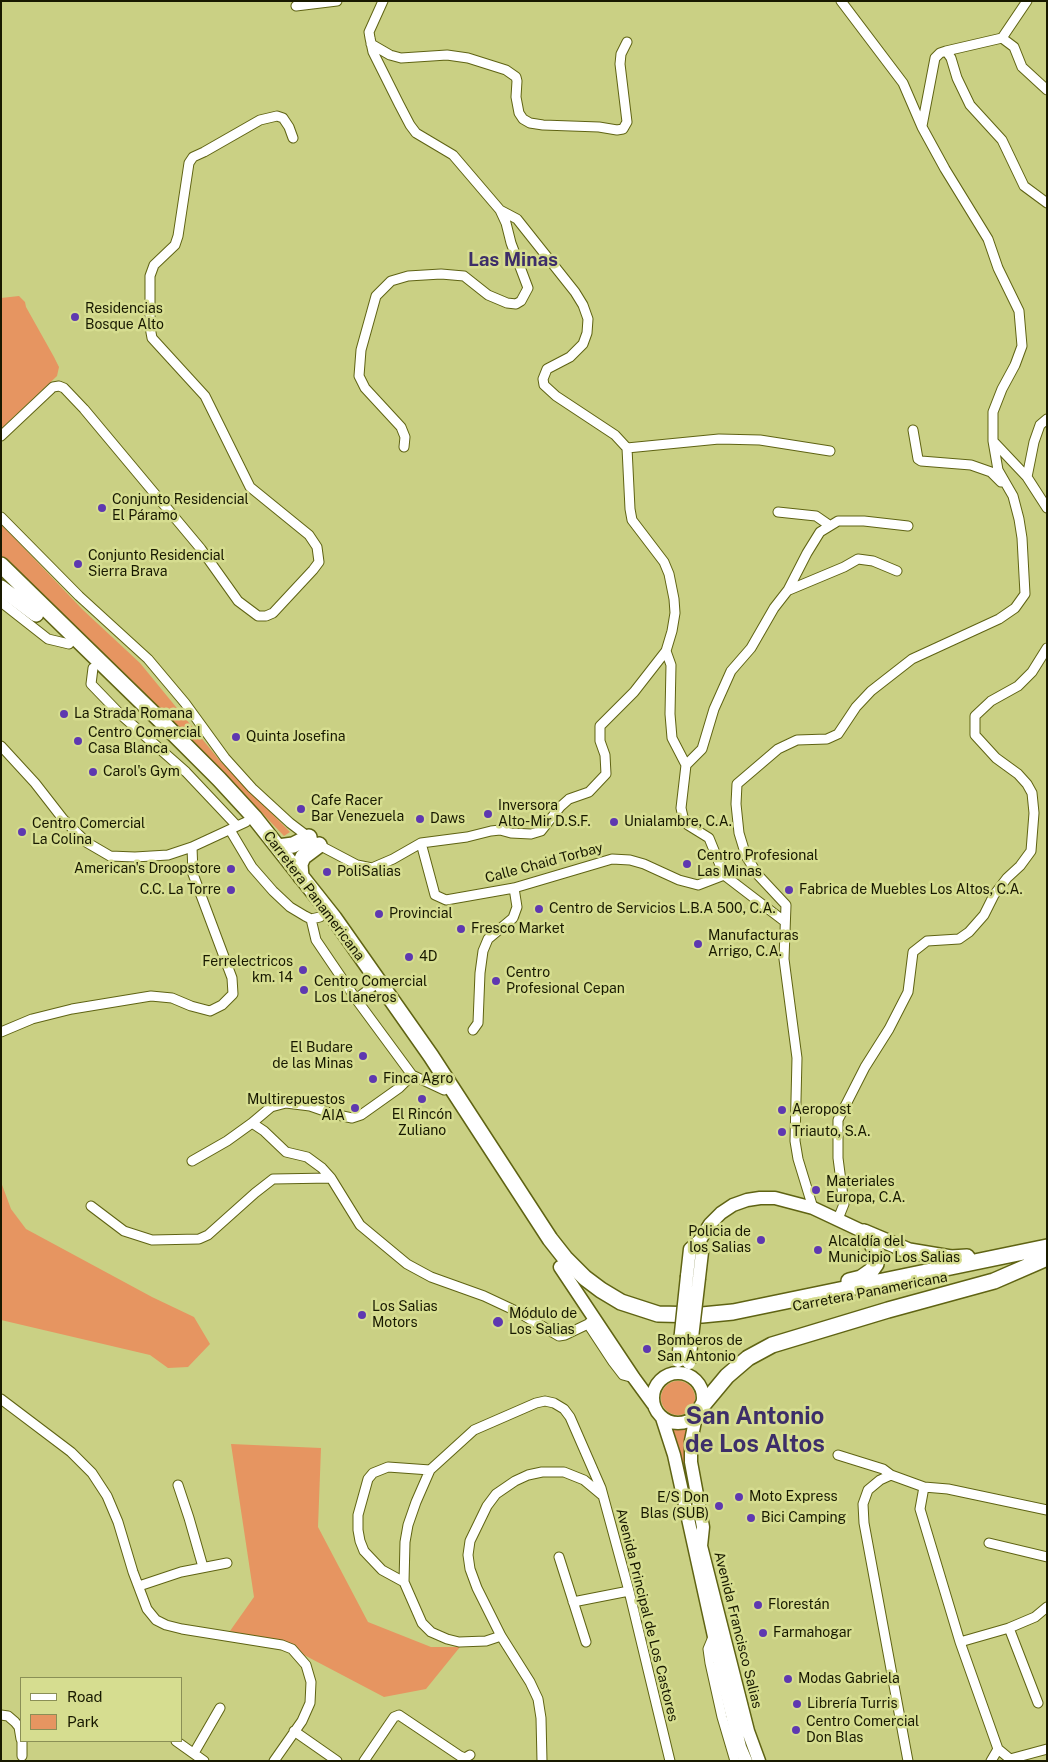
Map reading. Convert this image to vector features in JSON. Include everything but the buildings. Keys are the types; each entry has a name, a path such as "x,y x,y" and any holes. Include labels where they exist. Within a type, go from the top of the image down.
{"main road":[{"name":"Carretera Panamericana","path":"1,565 219,779 254,817 334,918 431,1056 550,1239 565,1258 585,1278 621,1302 658,1314 702,1315 733,1312 1047,1246"},
{"name":"Carretera Panamericana","path":"2,589 36,614 69,644 213,786 238,826 372,987 444,1090 560,1267 598,1296 630,1314 662,1322 699,1324 732,1320 1047,1258"},
{"path":"278,847 314,841"},
{"path":"301,877 300,864 314,841"},
{"path":"814,1295 837,1284 860,1278 871,1271 876,1264 875,1249 864,1232"},
{"path":"864,1232 909,1251 951,1258 1018,1253"},
{"path":"699,1411 727,1376 748,1358 772,1345 994,1281 1047,1258"}],"street":[{"path":"296,6 337,1"},
{"path":"383,1 369,32 371,44 410,125 416,133 454,155 500,210 528,288 521,301 516,304 506,303 488,295 464,276 441,274 408,276 391,281 376,296 361,350 359,376 365,388 401,427 405,437 404,447"},
{"path":"813,1208 798,1159 795,1141 797,1058 784,958 786,905 758,874 746,856 739,833 736,804 737,784 778,749 797,740 827,739 838,734 856,707 871,691 912,659 999,619 1015,608 1025,594 1022,538 1013,496 998,470 993,441 993,412 1022,346 1019,311 998,268 988,239 963,200 922,127 903,83 841,1"},
{"path":"922,127 935,58 940,53 946,51 1002,38 1027,1"},
{"path":"1002,38 1014,47 1022,67 1047,90"},
{"path":"371,44 390,55 401,58 447,55 468,58 506,70 516,77 516,97 519,113 523,119 530,123 600,127 617,130 623,129 627,122 620,64 620,54 627,42"},
{"path":"946,51 951,58 957,78 970,105 1002,140 1024,186 1047,204"},
{"path":"1,436 53,388 59,386 64,388 84,409 201,549 238,601 258,616 266,616 273,613 319,562 317,547 309,535 250,488 205,396 152,338 150,327 150,276 154,265 174,245 178,236 189,162 194,157 260,120 277,116 282,118 289,127 294,138"},
{"path":"1,517 79,596 148,659 185,703 225,758 252,788 290,823 314,841 357,865 372,868 393,859 421,843 467,837 500,830 511,833 531,834 541,831 560,807 569,799 589,792 606,774 605,755 600,741 600,726 634,692 666,651 675,613 672,587 664,562 632,520 627,448 615,435 556,396 544,385 542,379 548,369 570,357 583,344 587,333 588,319 583,305 532,235 518,219 500,210"},
{"path":"1027,477 1034,442 1040,425 1047,419"},
{"path":"913,430 918,460 963,463 991,472 1013,496"},
{"path":"627,448 719,439 760,440 830,452"},
{"path":"993,441 1027,477 1047,508"},
{"path":"778,512 816,516 829,525"},
{"path":"686,765 702,749 714,710 732,670 751,648 774,608 788,590 806,553 820,532 838,521 864,521 908,526"},
{"path":"788,590 844,567 858,559 873,561 897,571"},
{"path":"2,589 48,639 69,644"},
{"path":"838,1219 844,1204 838,1158 838,1120 865,1067 889,1029 908,992 913,952 927,941 959,939 969,932 984,915 1002,884 1020,866 1031,851 1034,813 1032,793 1018,774 996,758 975,735 975,716 991,701 1018,686 1032,672 1047,648"},
{"path":"666,651 671,665 670,714 672,738 686,765 681,808 683,817 688,825 709,838 724,875 784,921"},
{"path":"1,746 63,819 86,842 110,856 168,855 192,848 238,826 252,867 290,907 316,918 316,940 356,999 412,1075 444,1090"},
{"name":"Calle Chaid Torbay","path":"421,843 435,895 446,900 514,888 612,859 630,860 644,864 679,880 698,885 724,875"},
{"path":"1,1032 32,1020 72,1009 151,996 172,998 191,1006 210,1010 222,1005 233,994 232,978 192,874 192,848"},
{"path":"473,1030 478,1023 483,951 488,940 513,918 516,907 514,888"},
{"path":"356,999 372,987"},
{"path":"192,1161 227,1141 271,1107 286,1103 310,1106 352,1118 361,1115 392,1093 412,1075"},
{"path":"252,1123 264,1131 286,1152 307,1157 322,1168 331,1178 360,1225 407,1264 431,1278 516,1310 559,1336 565,1335 591,1321"},
{"path":"91,1206 124,1231 152,1240 199,1239 208,1235 273,1179 331,1178"},
{"path":"653,1404 653,1394 656,1386 662,1378 680,1365 693,1277 690,1249 700,1240 710,1224 721,1213 733,1205 747,1200 774,1198 813,1208 864,1232"},
{"path":"560,1267 591,1321 653,1404 656,1412 669,1422 684,1423 699,1411 703,1396 700,1386 680,1365"},
{"path":"634,1378 652,1380 662,1378"},
{"path":"1,1399 71,1452 92,1473 107,1496 118,1522 133,1572 147,1608 156,1620 166,1625 282,1645 292,1649 306,1665 311,1682 310,1703 302,1721 274,1761"},
{"path":"501,1636 472,1643 447,1639 432,1632 422,1623 404,1582 405,1542 408,1526 430,1470 474,1430 536,1403 545,1401 554,1403 564,1409 570,1417 603,1495"},
{"name":"Avenida Francisco Salias","path":"699,1411 691,1440 691,1462 703,1528 701,1546 748,1731 759,1761"},
{"name":"Avenida Francisco Salias","path":"662,1418 674,1455 713,1637 740,1747 746,1761"},
{"path":"838,1455 883,1470 891,1475 924,1487 948,1489 1047,1510"},
{"path":"404,1582 382,1570 364,1551 358,1530 358,1515 368,1479 373,1473 388,1467 430,1470"},
{"name":"Avenida Principal de Los Castores","path":"542,1761 541,1718 538,1699 530,1682 501,1636 477,1588 468,1555 470,1541 487,1506 496,1494 528,1475 552,1471 573,1475 584,1480 603,1495 629,1590 670,1761"},
{"path":"891,1475 880,1480 868,1490 863,1504 864,1523 908,1761"},
{"path":"178,1485 203,1567"},
{"path":"924,1487 920,1509 960,1642 998,1749 1010,1759 1047,1749"},
{"path":"988,1543 1047,1557"},
{"path":"559,1557 586,1642"},
{"path":"139,1586 203,1567 227,1563"},
{"path":"573,1602 629,1590"},
{"path":"960,1642 1010,1628 1035,1617 1047,1607"},
{"path":"1010,1628 1038,1703"},
{"path":"713,1637 708,1649 710,1663 735,1761"},
{"path":"194,1753 220,1708"},
{"path":"1,1715 8,1716 15,1722 19,1727 20,1734"},
{"path":"364,1761 394,1717 399,1715 460,1756 465,1758 470,1755"},
{"path":"294,1731 337,1761"},
{"path":"21,1742 22,1756"},
{"path":"178,1742 204,1761"},
{"path":"991,1761 998,1749"}],"green space":[{"path":"19,296 25,302 59,367 57,376 1,429 1,298"},
{"path":"1,524 83,610 140,663 221,762 290,832 284,836 220,769 101,657 1,558"},
{"path":"1,1182 11,1209 26,1229 152,1297 194,1317 210,1344 188,1367 168,1368 150,1355 1,1320"},
{"path":"678,1381 685,1382 690,1386 694,1391 694,1405 690,1410 685,1414 678,1415 671,1414 666,1410 662,1405 661,1398 662,1391 666,1386 671,1382"},
{"path":"690,1425 693,1512 685,1478 667,1426 683,1428"},
{"path":"231,1444 321,1448 318,1527 368,1622 431,1647 460,1647 426,1689 384,1697 306,1656 230,1631 254,1597"}],"place":[{"name":"Residencias Bosque Alto","path":"75,317"},
{"name":"Conjunto Residencial El Páramo","path":"102,508"},
{"name":"Conjunto Residencial Sierra Brava","path":"78,564"},
{"name":"La Strada Romana","path":"64,714"},
{"name":"Quinta Josefina","path":"236,737"},
{"name":"Centro Comercial Casa Blanca","path":"78,741"},
{"name":"Carol's Gym","path":"93,772"},
{"name":"Cafe Racer Bar Venezuela","path":"301,809"},
{"name":"Inversora Alto-Mir D.S.F.","path":"488,814"},
{"name":"Daws","path":"420,819"},
{"name":"Unialambre, C.A.","path":"614,822"},
{"name":"Centro Comercial La Colina","path":"22,832"},
{"name":"Centro Profesional Las Minas","path":"687,864"},
{"name":"American's Droopstore","path":"231,869"},
{"name":"PoliSalias","path":"327,872"},
{"name":"C.C. La Torre","path":"231,890"},
{"name":"Fabrica de Muebles Los Altos, C.A.","path":"789,890"},
{"name":"Centro de Servicios L.B.A 500, C.A.","path":"539,909"},
{"name":"Provincial","path":"379,914"},
{"name":"Fresco Market","path":"461,929"},
{"name":"Manufacturas Arrigo, C.A.","path":"698,944"},
{"name":"4D","path":"409,957"},
{"name":"Ferrelectricos km. 14","path":"303,970"},
{"name":"Centro Profesional Cepan","path":"496,981"},
{"name":"Centro Comercial Los Llaneros","path":"304,990"},
{"name":"El Budare de las Minas","path":"363,1056"},
{"name":"Finca Agro","path":"373,1079"},
{"name":"El Rincón Zuliano","path":"422,1099"},
{"name":"Multirepuestos AIA","path":"355,1108"},
{"name":"Aeropost","path":"782,1110"},
{"name":"Triauto, S.A.","path":"782,1132"},
{"name":"Materiales Europa, C.A.","path":"816,1190"},
{"name":"Policia de los Salias","path":"761,1240"},
{"name":"Alcaldía del Municipio Los Salias","path":"818,1250"},
{"name":"Los Salias Motors","path":"362,1315"},
{"name":"Módulo de Los Salias","path":"498,1322"},
{"name":"Bomberos de San Antonio","path":"647,1349"},
{"name":"Moto Express","path":"739,1497"},
{"name":"E/S Don Blas (SUB)","path":"719,1506"},
{"name":"Bici Camping","path":"751,1518"},
{"name":"Florestán","path":"758,1605"},
{"name":"Farmahogar","path":"763,1633"},
{"name":"Modas Gabriela","path":"788,1679"},
{"name":"Librería Turris","path":"797,1704"},
{"name":"Centro Comercial Don Blas","path":"796,1730"}],"district":[{"name":"Las Minas","path":"513,260"},
{"name":"San Antonio de Los Altos","path":"755,1431"}]}
